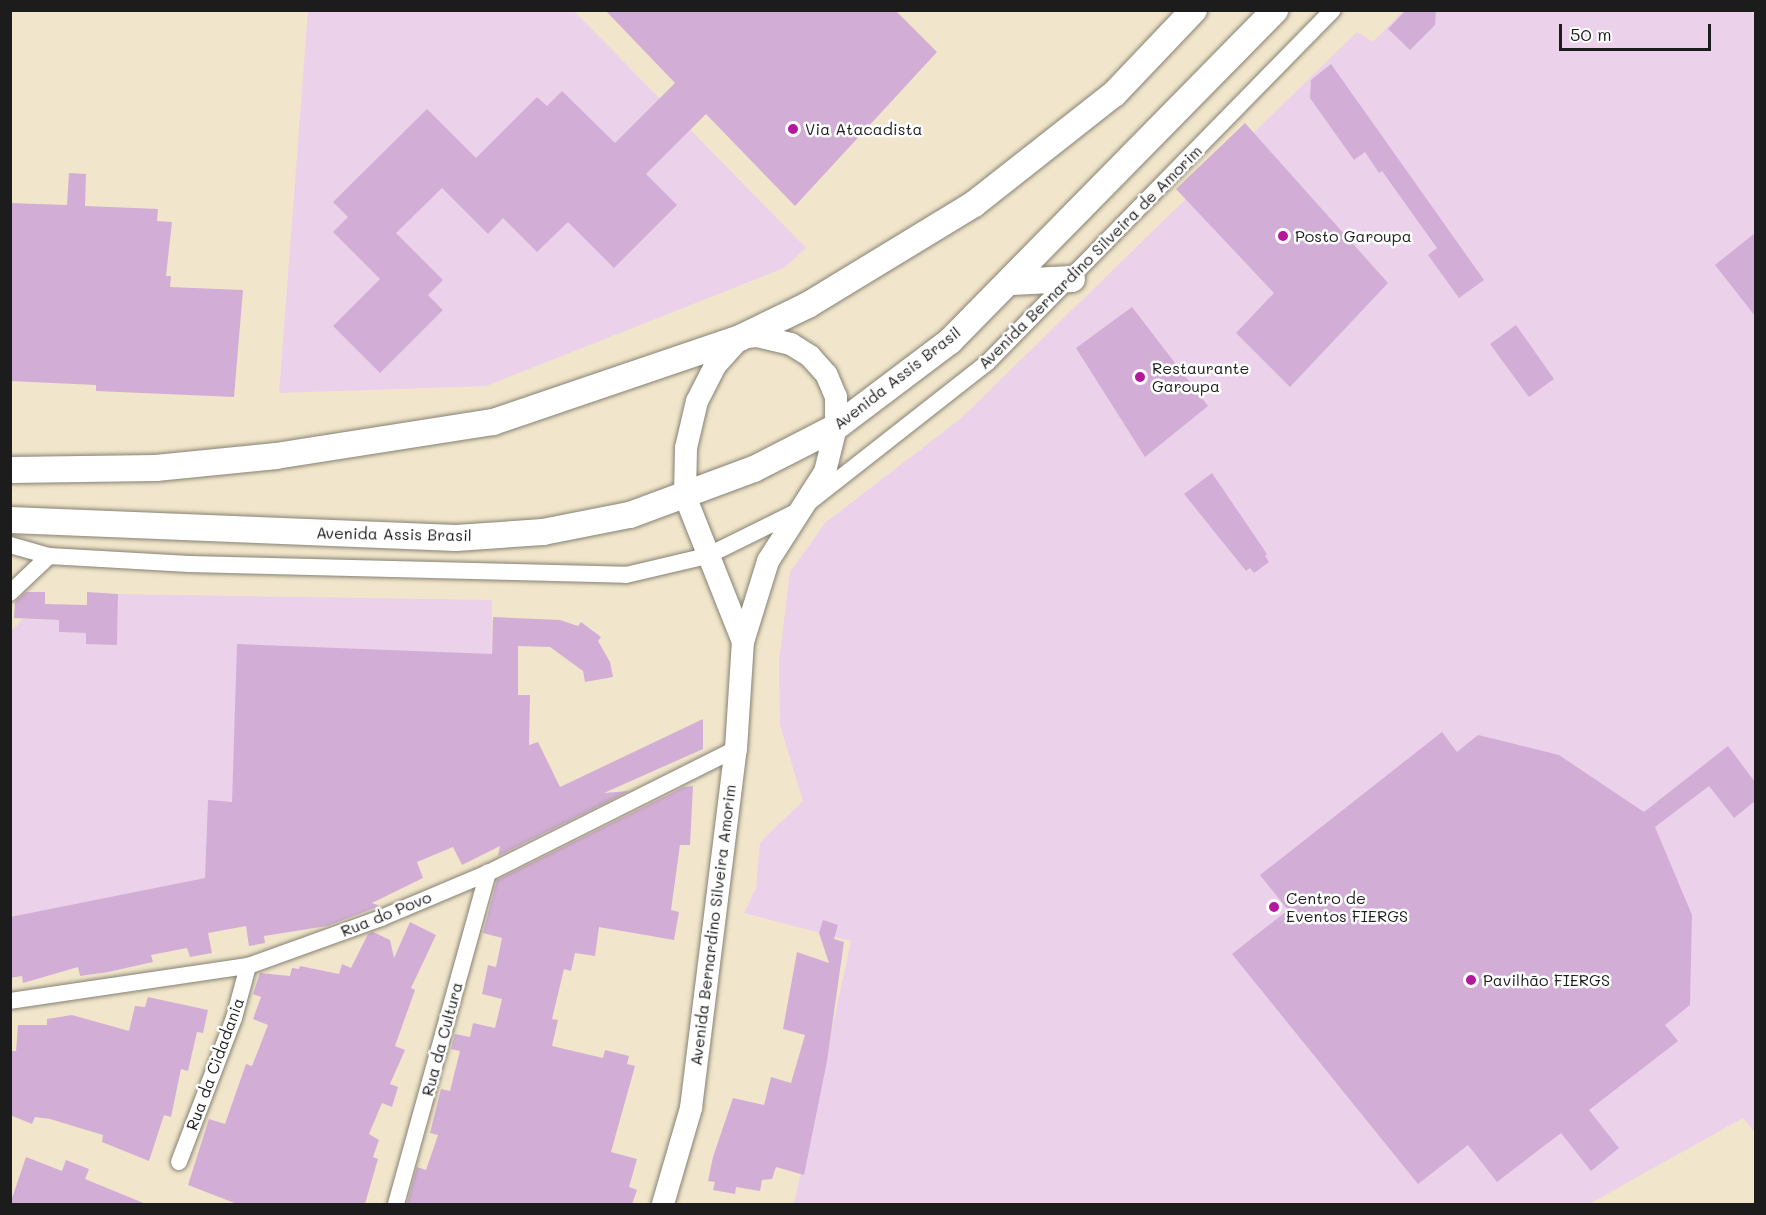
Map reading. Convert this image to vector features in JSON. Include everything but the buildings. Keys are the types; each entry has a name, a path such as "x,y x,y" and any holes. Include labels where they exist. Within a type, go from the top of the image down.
{"main road":[{"path":"10,470 156,468 276,456 493,422 740,338 808,305 974,204 1114,94 1194,10"},
{"name":"Avenida Assis Brasil","path":"10,520 456,538 571,527 630,515 754,469 836,427 950,341 1011,282 1275,10"},
{"path":"1011,282 1072,279"},
{"name":"Avenida Bernardino Silveira Amorim","path":"663,1204 691,1108 736,750 742,642 768,561 825,472 836,427 836,398 826,374 810,356 774,339 740,338 715,366 697,401 686,448 685,496 742,642"}],"street":[{"name":"Avenida Bernardino Silveira de Amorim","path":"10,545 49,556 189,564 626,575 707,556 798,511 987,363 1072,279 1333,10"},
{"path":"10,593 49,556"},
{"name":"Rua do Povo","path":"10,1001 248,966 381,918 488,873 736,750"},
{"name":"Rua da Cultura","path":"396,1204 488,873"},
{"name":"Rua da Cidadania","path":"179,1162 234,1018 248,966"}],"shaded area":[{"path":"308,11 574,11 806,248 784,268 486,386 279,393"},
{"path":"1403,11 1751,11 1756,17 1755,1132 1743,1118 1589,1204 794,1204 851,941 744,913 756,888 760,842 803,801 780,725 779,661 790,572 825,523 960,419 1357,32 1373,42"},
{"path":"118,594 492,600 490,771 295,861 11,917 10,632 23,619 59,620 59,632 86,633 86,644 117,644"}],"place":[{"name":"Via Atacadista","path":"793,129"},
{"name":"Posto Garoupa","path":"1283,236"},
{"name":"Restaurante Garoupa","path":"1140,377"},
{"name":"Centro de Eventos FIERGS","path":"1274,907"},
{"name":"Pavilhão FIERGS","path":"1471,980"}]}
